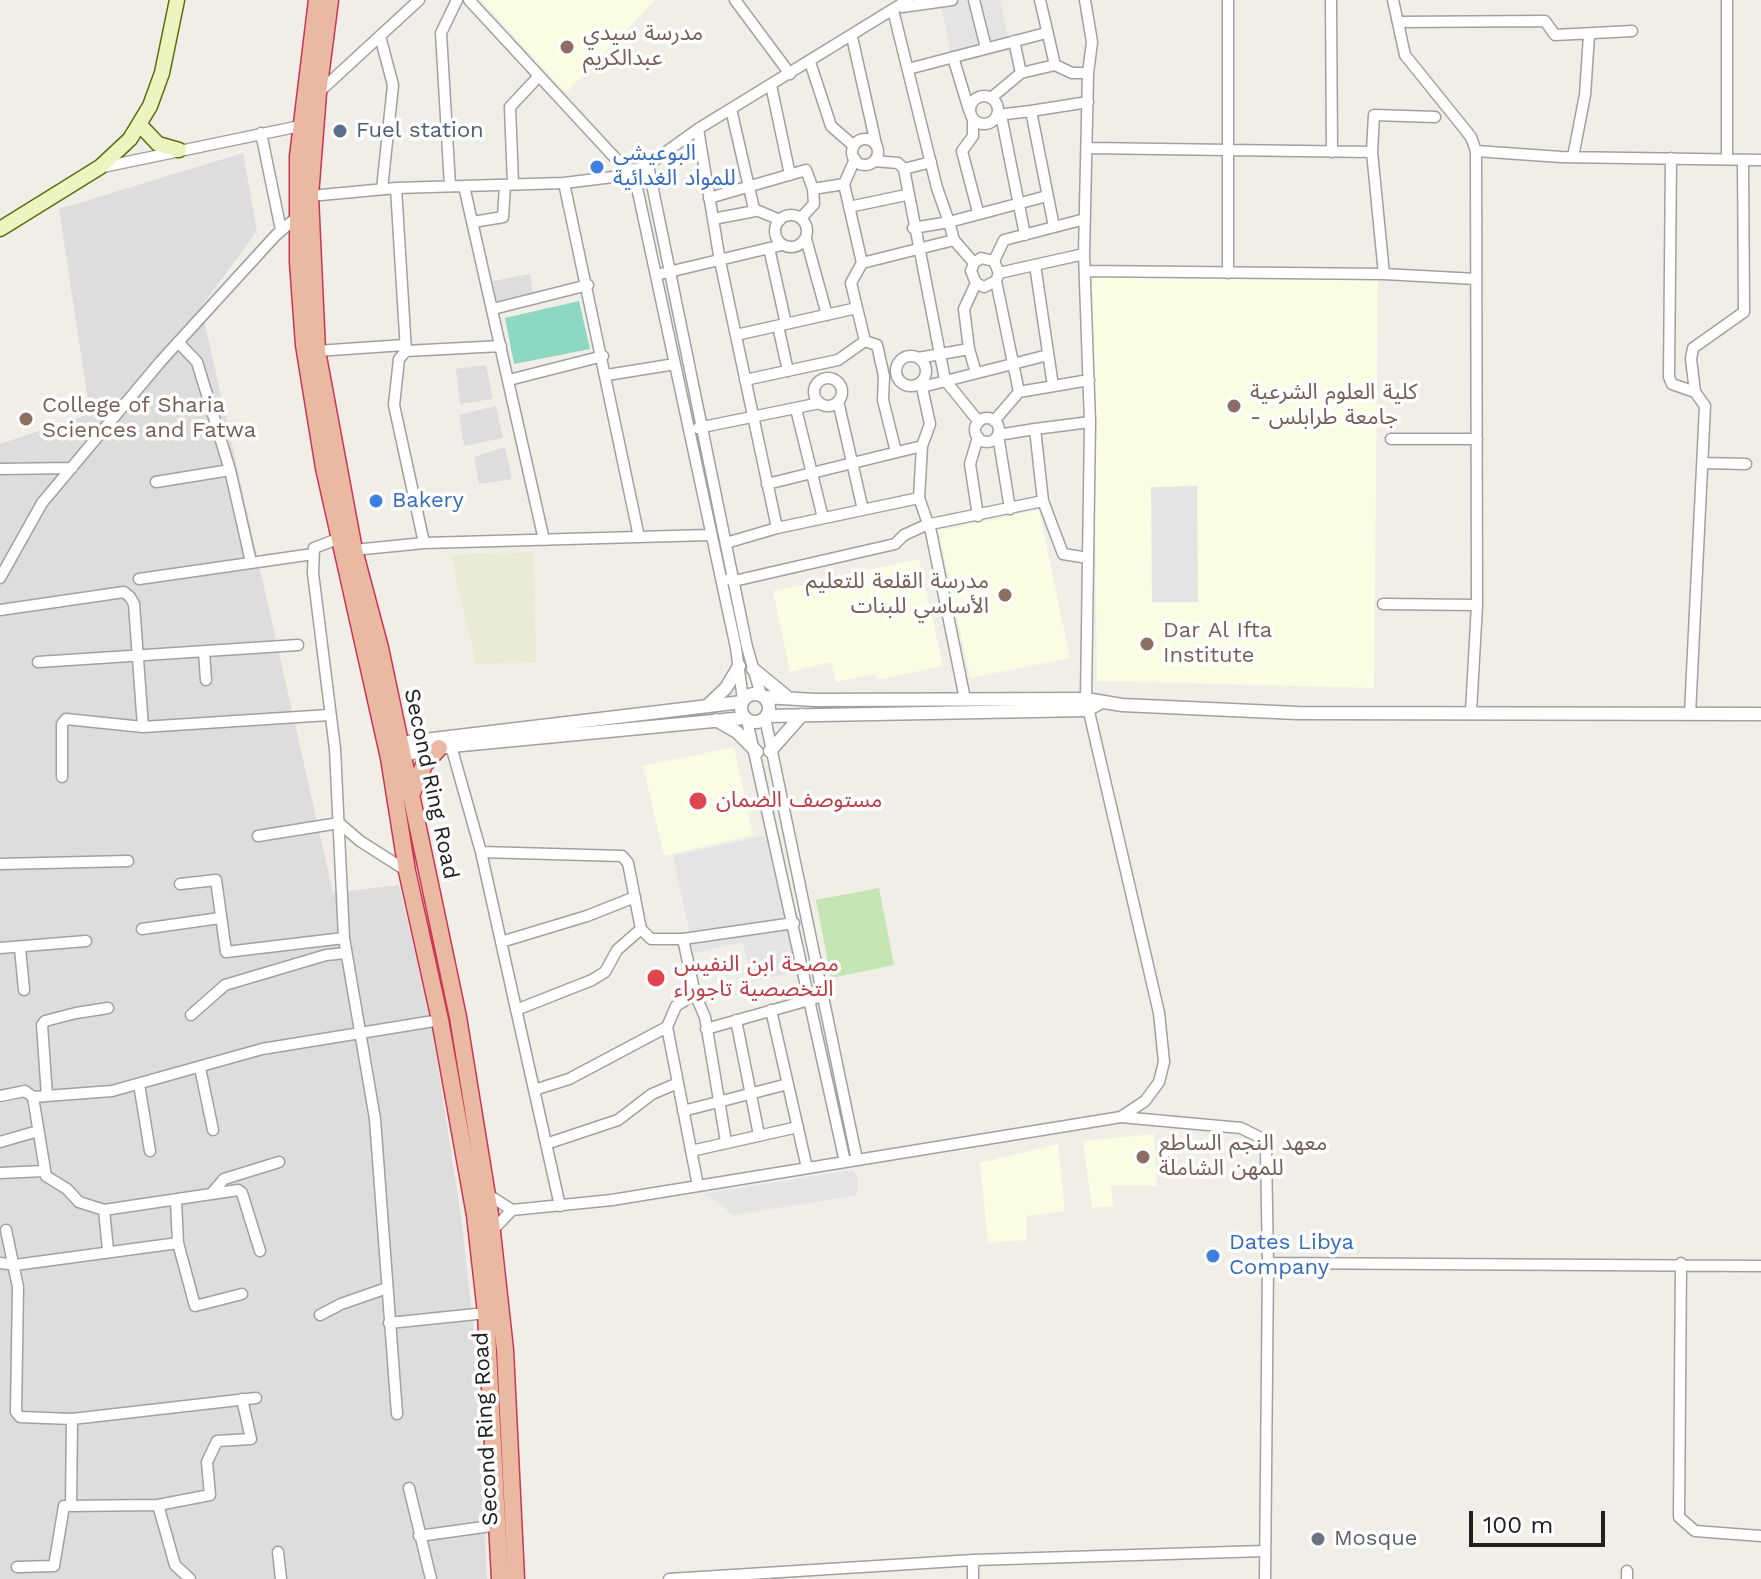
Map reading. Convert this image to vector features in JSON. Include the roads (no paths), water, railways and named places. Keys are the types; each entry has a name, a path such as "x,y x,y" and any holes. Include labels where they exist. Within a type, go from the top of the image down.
{"highway":[{"name":"Second Ring Road","path":"317,0 300,126 297,217 310,392 340,538 395,750 411,794 458,1017 487,1194 505,1350 516,1579"},
{"name":"Second Ring Road","path":"330,0 318,93 310,196 317,351 395,750 407,871 440,1020 475,1215 486,1313 500,1579"},
{"path":"411,794 424,765 445,747"}],"main road":[{"path":"0,229 100,167 140,125 162,73 177,0"},
{"path":"140,125 158,144 179,150"}],"street":[{"path":"318,93 419,0"},
{"path":"450,186 441,33 457,0"},
{"path":"469,0 538,77 631,171 739,666 746,719 764,752 790,843 816,998 816,1023 845,1162"},
{"path":"735,0 790,74"},
{"path":"310,196 396,188 564,183 631,171 648,165 698,129 908,0"},
{"path":"894,9 952,0"},
{"path":"974,0 986,48"},
{"path":"1040,0 1055,65"},
{"path":"1085,0 1092,42 1088,73 1084,254 1090,422 1087,704 1149,964 1164,1062 1159,1082 1145,1101 1121,1117"},
{"path":"1228,0 1228,273"},
{"path":"1331,0 1332,152"},
{"path":"1393,0 1405,55 1471,137 1476,151 1477,605 1471,712"},
{"path":"1727,0 1727,159"},
{"path":"894,9 931,162 954,240 974,263"},
{"path":"1398,22 1545,21 1554,35 1632,31"},
{"path":"908,69 1046,33"},
{"path":"1573,157 1585,95 1589,35"},
{"path":"380,36 393,85 382,189"},
{"path":"852,37 878,153 874,161"},
{"path":"1014,41 1021,73"},
{"path":"953,57 971,115 973,136 962,151 978,212"},
{"path":"810,62 831,126 854,146 855,159 844,184 862,263 851,283 865,341"},
{"path":"971,115 977,97 991,98 1021,73 1055,65 1072,73 1088,73"},
{"path":"473,222 503,217 509,184 510,107 538,77"},
{"path":"771,85 790,175"},
{"path":"991,98 997,105 1025,235"},
{"path":"971,115 986,125 999,115 1088,102"},
{"path":"731,109 755,211"},
{"path":"1031,111 1054,227"},
{"path":"1384,274 1372,152 1374,115 1435,117"},
{"path":"100,167 300,126"},
{"path":"698,129 720,261 777,528"},
{"path":"261,133 281,230"},
{"path":"854,146 864,139 876,144"},
{"path":"1088,148 1372,152"},
{"path":"1476,151 1573,157 1761,160"},
{"path":"1671,158 1669,358 1672,384 1695,392"},
{"path":"855,159 862,164 874,161 898,163 904,169 906,195 938,357 945,380 979,422 970,464 978,516"},
{"path":"1669,358 1693,348 1744,312 1743,160"},
{"path":"904,169 931,162"},
{"path":"648,165 753,669 768,704 764,752 777,846 794,923 816,998 828,1021 857,1160"},
{"path":"709,198 808,171 813,189 813,207 801,218"},
{"path":"564,183 639,537"},
{"path":"813,189 844,184"},
{"path":"464,186 544,540"},
{"path":"396,188 405,348 395,371 394,405 424,543"},
{"path":"849,207 906,195"},
{"path":"913,228 949,222 1047,196"},
{"path":"713,219 755,211 780,220"},
{"path":"782,245 775,236 780,220 790,215 801,218 807,227 806,239 827,315"},
{"path":"0,578 42,503 178,342 281,230 297,217"},
{"path":"1019,392 994,261 1002,242 1085,219"},
{"path":"656,275 782,245 793,248 806,239"},
{"path":"862,263 954,240"},
{"path":"769,248 788,371"},
{"path":"994,261 981,258 974,263 971,276 976,283 984,287 998,277 1084,254"},
{"path":"1035,265 1053,386"},
{"path":"1086,271 1384,274 1476,279"},
{"path":"976,283 964,309 969,349 976,373"},
{"path":"493,309 588,285"},
{"path":"736,335 857,308"},
{"path":"745,380 838,360 865,341"},
{"path":"865,341 877,345 884,376 883,400 896,452"},
{"path":"178,342 197,362 230,470 251,562"},
{"path":"317,351 501,346"},
{"path":"1690,714 1705,406 1695,392 1690,373 1693,348"},
{"path":"896,375 902,359 938,357 969,349"},
{"path":"896,375 904,385 921,385 1048,355"},
{"path":"509,380 603,356"},
{"path":"918,358 926,368 921,385 930,424 922,446 919,498 931,532 965,699"},
{"path":"607,375 675,364"},
{"path":"884,376 896,375"},
{"path":"820,403 815,388 828,378 836,380 841,388 838,401 863,510"},
{"path":"979,422 994,421 1019,392 1089,380"},
{"path":"688,430 838,401"},
{"path":"796,409 823,518"},
{"path":"994,421 1010,509"},
{"path":"978,437 988,442 998,435 1090,422"},
{"path":"1035,429 1043,501 1063,554 1088,558"},
{"path":"1391,439 1477,439"},
{"path":"767,484 922,446"},
{"path":"1703,463 1746,464"},
{"path":"0,469 72,468"},
{"path":"156,482 230,470"},
{"path":"726,543 777,528 919,498"},
{"path":"717,572 734,581 895,544 904,535 926,525 1043,501"},
{"path":"354,550 424,543 709,535"},
{"path":"340,538 317,545 313,554 339,823 344,938 375,1119 397,1414"},
{"path":"139,579 313,554"},
{"path":"0,610 124,592 134,604 143,727"},
{"path":"1383,604 1477,605"},
{"path":"38,662 298,645"},
{"path":"204,652 206,680"},
{"path":"708,705 726,688 739,666"},
{"path":"753,669 775,690 793,699"},
{"path":"395,750 742,701 749,695 793,699 965,699 1052,704"},
{"path":"395,750 713,719 757,722 766,717 1052,704 1100,703 1297,713 1761,714"},
{"path":"62,777 62,724 66,719 143,727 329,715"},
{"path":"764,752 802,715"},
{"path":"713,719 764,752"},
{"path":"445,747 481,852 560,1206"},
{"path":"258,836 339,823 360,841 407,871"},
{"path":"777,846 790,843"},
{"path":"481,852 622,856 628,863 641,929 651,939 683,939 794,923"},
{"path":"0,864 128,861"},
{"path":"180,884 216,880 223,950 228,952 344,938"},
{"path":"501,942 587,916 635,897"},
{"path":"142,929 220,918"},
{"path":"516,1010 605,972 617,950 641,929"},
{"path":"683,939 706,1029 726,1142"},
{"path":"0,948 86,941"},
{"path":"20,948 24,990"},
{"path":"191,1015 225,985 326,955 346,953"},
{"path":"695,994 676,1006 667,1027 698,1186"},
{"path":"706,1029 816,998"},
{"path":"47,1096 42,1025 61,1017 108,1008"},
{"path":"771,1010 807,1168"},
{"path":"0,1096 25,1091 33,1097 112,1091 262,1049 440,1020"},
{"path":"736,1020 759,1135"},
{"path":"816,1023 828,1021"},
{"path":"534,1090 569,1079 667,1027"},
{"path":"200,1068 213,1130"},
{"path":"546,1144 618,1120 652,1094 678,1083"},
{"path":"139,1084 150,1151"},
{"path":"683,1111 788,1084"},
{"path":"33,1097 44,1171 79,1202 104,1210 176,1201 229,1190 242,1193 260,1251"},
{"path":"487,1194 512,1210 560,1206 1121,1117 1241,1128 1259,1137 1266,1152 1265,1579"},
{"path":"691,1151 798,1127"},
{"path":"0,1142 38,1131"},
{"path":"211,1194 224,1179 279,1162"},
{"path":"0,1173 44,1171"},
{"path":"176,1201 178,1243 195,1306 242,1294"},
{"path":"104,1210 108,1250"},
{"path":"492,1231 512,1210"},
{"path":"6,1230 18,1287 17,1415 72,1419 256,1398"},
{"path":"0,1263 15,1265 108,1250 178,1243"},
{"path":"1268,1263 1681,1263 1761,1266"},
{"path":"1681,1263 1679,1517 1695,1531 1761,1536"},
{"path":"320,1315 387,1288"},
{"path":"389,1323 486,1313"},
{"path":"17,1567 54,1566 61,1509 71,1505 158,1505 210,1495 207,1462 217,1441 251,1439 242,1399"},
{"path":"71,1505 72,1419"},
{"path":"409,1488 431,1579"},
{"path":"158,1505 175,1565 190,1579"},
{"path":"419,1536 498,1525"},
{"path":"669,1579 858,1574 973,1560 1264,1551"},
{"path":"278,1552 281,1579"},
{"path":"973,1560 973,1579"}],"place":[{"name":"مدرسة سيدي عبدالكريم","path":"567,47"},
{"name":"Fuel station","path":"340,131"},
{"name":"البوعيشي للمواد الغدائية","path":"597,167"},
{"name":"كلية العلوم الشرعية - جامعة طرابلس","path":"1234,406"},
{"name":"College of Sharia Sciences and Fatwa","path":"26,419"},
{"name":"Bakery","path":"376,501"},
{"name":"مدرسة القلعة للتعليم الأساسي للبنات","path":"1005,595"},
{"name":"Dar Al Ifta Institute","path":"1147,644"},
{"name":"مستوصف الضمان","path":"698,801"},
{"name":"مصحة ابن النفيس التخصصية تاجوراء","path":"656,978"},
{"name":"معهد النجم الساطع للمهن الشاملة","path":"1143,1157"},
{"name":"Dates Libya Company","path":"1213,1256"},
{"name":"Mosque","path":"1318,1539"}]}
